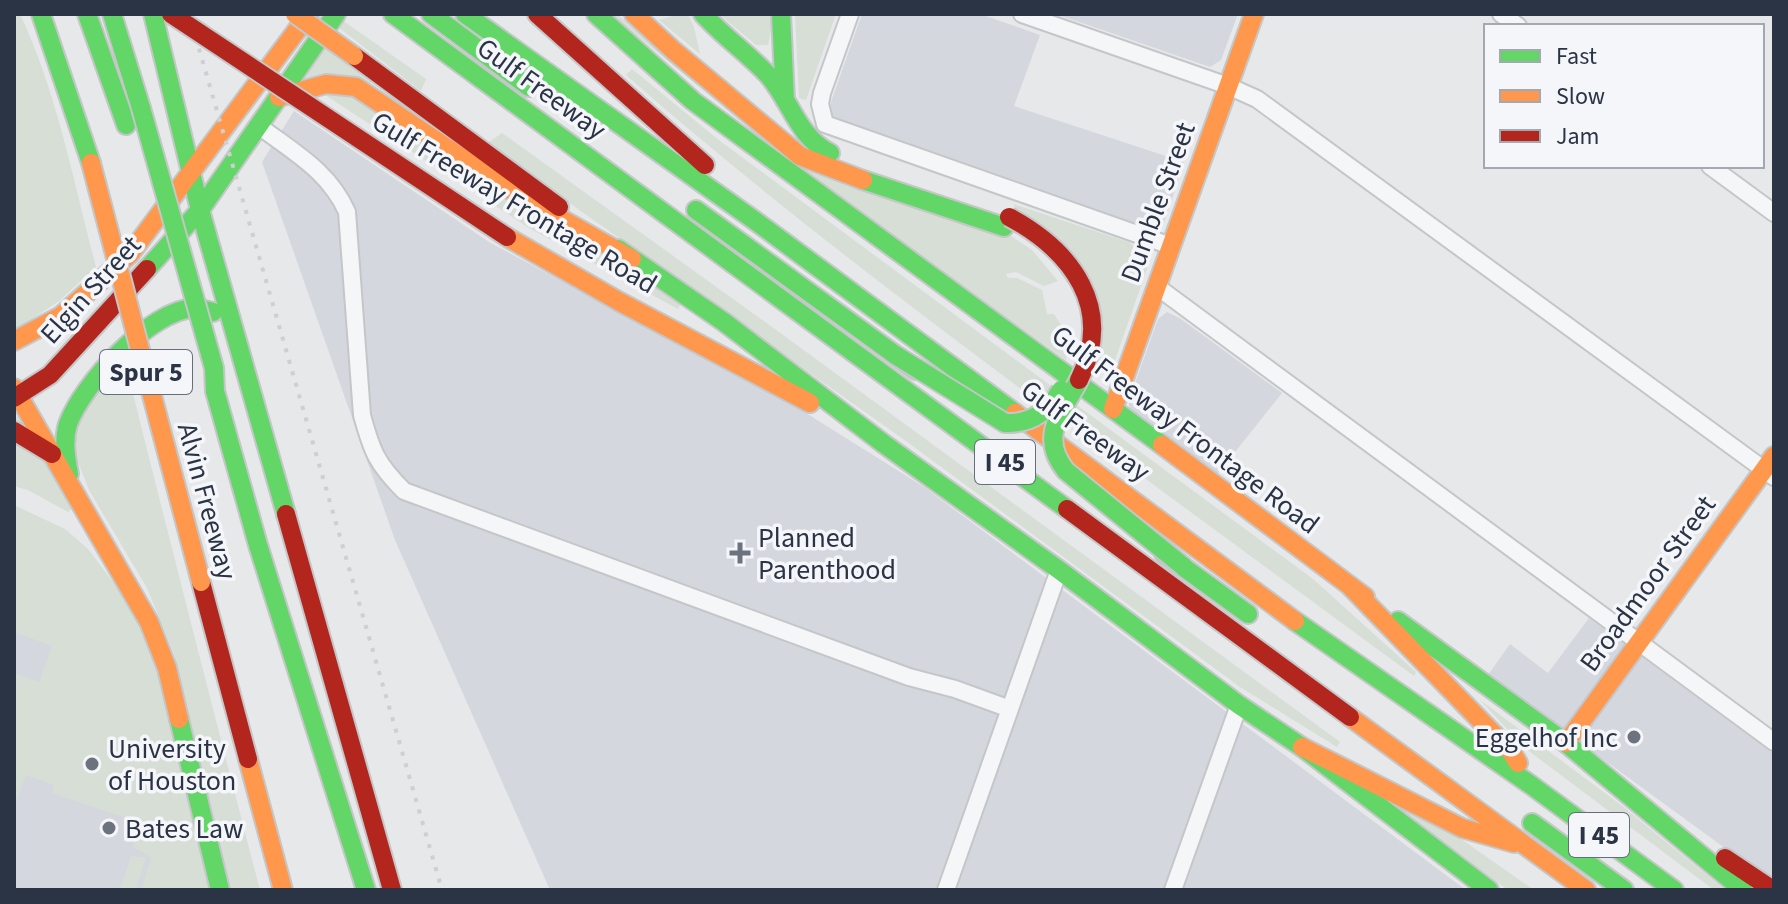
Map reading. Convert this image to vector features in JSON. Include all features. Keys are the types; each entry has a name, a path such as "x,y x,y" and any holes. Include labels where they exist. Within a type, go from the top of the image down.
{"main road":[{"name":"Alvin Freeway","path":"39,14 91,163 283,890"},
{"path":"87,14 205,370 215,391"},
{"path":"112,14 211,356 215,391"},
{"path":"153,14 200,210 392,890"},
{"name":"Gulf Freeway Frontage Road","path":"171,14 507,237 620,302 722,354 884,444"},
{"name":"Gulf Freeway Frontage Road","path":"295,14 632,259 724,322 884,444 1239,705 1302,747 1489,890"},
{"name":"Elgin Street","path":"14,341 61,316 130,254 309,14"},
{"name":"Elgin Street","path":"15,394 50,375 200,210 336,14"},
{"path":"377,14 450,56"},
{"name":"Gulf Freeway","path":"393,14 1586,890"},
{"name":"Gulf Freeway","path":"431,14 539,95"},
{"name":"Gulf Freeway","path":"465,14 754,220 1323,641 1531,785 1674,890"},
{"path":"537,14 714,173 754,220"},
{"name":"Gulf Freeway Frontage Road","path":"596,14 693,101 1566,743 1743,890"},
{"path":"634,14 800,156 822,166 1038,232 1065,255 1085,292 1090,312 1091,348 1085,368 1061,413 1052,438 1057,461 1184,567"},
{"path":"781,14 785,100"},
{"name":"Dumble Street","path":"1113,409 1254,14"},
{"path":"705,15 732,99"},
{"path":"705,15 763,72 785,100 800,130 824,151 1007,222 1047,252 1074,294 1080,334 1071,370 1053,402 1031,421 1005,423 992,417 897,356"},
{"path":"674,51 716,56 763,72"},
{"path":"279,97 326,84 356,87 507,188 632,259"},
{"name":"Gulf Freeway","path":"685,202 1014,443"},
{"path":"72,487 65,456 68,425 96,377 150,326 176,312 207,308 225,318 235,332"},
{"name":"Alvin Freeway","path":"215,391 258,545 366,890"},
{"path":"15,394 149,622 167,668 220,890"},
{"path":"14,431 52,454"},
{"name":"Gulf Freeway","path":"1038,461 1262,624"},
{"name":"Broadmoor Street","path":"1566,743 1771,467"},
{"path":"1350,586 1512,753 1531,785"},
{"path":"1302,747 1462,828 1531,847"},
{"path":"1641,803 1773,890"},
{"path":"1516,811 1624,890"}],"street":[{"path":"850,14 822,93 821,116 825,124 839,132 1171,246"},
{"path":"1022,14 1257,99 1771,467"},
{"path":"259,126 325,176 347,212 362,415 369,443 381,468 404,491 909,677 955,689 1010,709"},
{"path":"1713,168 1774,213"},
{"path":"1156,286 1774,742"},
{"path":"946,890 1059,570"},
{"path":"1173,890 1239,705"}],"shaded area":[{"path":"14,14 20,14 44,75 64,139 96,267 59,301 14,331"},
{"path":"611,14 617,14 777,148 1011,236 1032,250 1058,281 1044,286 1016,272 1006,274 1008,278 1017,278 1042,290 1047,314 1054,314 1070,339 1066,360 779,153"},
{"path":"688,14 700,54 659,20"},
{"path":"719,14 774,14 768,45 756,45"},
{"path":"795,14 836,14 806,100 799,98"},
{"path":"862,14 980,14 1040,35 1014,106 1184,162 1163,226 1159,231 1152,232 836,122 830,112 831,102"},
{"path":"1056,14 1238,14 1221,60 1210,67"},
{"path":"342,20 426,79 421,91 338,27"},
{"path":"325,48 372,83 303,81"},
{"path":"632,69 720,141 1054,388 1041,404 935,324 778,203 676,118 626,75"},
{"path":"322,93 351,94 681,303 678,309 529,228"},
{"path":"294,111 489,242 798,408 924,487 1466,890 550,890 395,540 262,162"},
{"path":"502,133 1340,742 1337,747 1240,687 906,441 486,144"},
{"path":"1013,204 1128,242 1150,255 1114,363 1108,360 1093,365 1097,326"},
{"path":"1167,312 1282,393 1216,476 1129,408 1129,400 1158,319"},
{"path":"125,362 260,890 228,890 174,654 147,588 89,490 78,462 76,438 81,414"},
{"path":"1074,403 1313,579 1416,672 1414,676 1064,419"},
{"path":"17,416 72,509 68,512 28,490 14,486 14,418"},
{"name":"University of Houston","path":"14,505 65,529 88,549 129,603 160,676 211,890 141,890 151,857 133,847 141,823 52,793 54,785 26,775 14,808 14,673 39,682 52,646 14,632"},
{"name":"University of Houston","path":"14,510 201,890 14,890"},
{"path":"1589,618 1774,754 1774,884 1488,675 1510,644 1548,673"},
{"path":"1480,700 1621,805 1725,890 1714,890 1525,748"},
{"path":"1381,796 1441,825 1534,890 1508,890"},
{"path":"131,856 146,858 136,890 120,890"}],"railway":[{"path":"189,14 442,890"}],"traffic: fast":[{"path":"41,14 91,163"},
{"path":"87,14 126,125"},
{"path":"112,14 141,108"},
{"path":"153,14 200,210 286,514"},
{"path":"147,269 200,210 336,14"},
{"path":"393,14 1067,509"},
{"path":"431,14 529,87"},
{"path":"465,14 754,220 1015,413"},
{"path":"596,14 693,101 1162,445"},
{"path":"703,14 768,75 802,128 830,153"},
{"path":"781,14 785,100"},
{"path":"141,108 214,368 215,391"},
{"path":"863,180 1004,227"},
{"path":"696,210 916,370"},
{"path":"618,249 724,322 884,444 1239,705 1302,747 1489,890"},
{"path":"69,474 66,430 76,408 102,371 138,335 158,321 194,308 213,312"},
{"path":"897,356 1005,423 1038,415 1061,390"},
{"path":"1079,380 1060,414 1053,436 1058,459 1066,471 1184,567"},
{"path":"215,391 258,545 366,890"},
{"path":"1164,553 1248,614"},
{"path":"1295,621 1531,785 1674,890"},
{"path":"1398,621 1566,743 1743,890"},
{"path":"179,719 220,890"},
{"path":"1532,823 1624,890"}],"traffic: slow":[{"path":"295,14 354,56"},
{"path":"14,341 61,316 130,254 309,14"},
{"path":"634,14 800,156 863,180"},
{"path":"1113,409 1254,14"},
{"path":"279,97 326,84 356,87 507,188 632,259"},
{"path":"91,163 201,582"},
{"path":"507,237 620,302 810,403"},
{"path":"14,388 149,622 167,668 179,719"},
{"path":"1015,413 1295,621"},
{"path":"1162,445 1365,597"},
{"path":"1566,743 1774,456"},
{"path":"1350,586 1512,753 1518,763"},
{"path":"1350,717 1586,890"},
{"path":"1302,747 1462,828 1514,843"},
{"path":"248,759 283,890"}],"traffic: jam":[{"path":"171,14 507,237"},
{"path":"537,14 705,165"},
{"path":"354,56 559,207"},
{"path":"1009,217 1052,247 1081,284 1089,306 1092,329 1089,354 1079,380"},
{"path":"14,398 50,375 147,269"},
{"path":"14,431 52,454"},
{"path":"1067,509 1350,717"},
{"path":"286,514 392,890"},
{"path":"201,582 248,759"},
{"path":"1725,858 1773,890"}],"place":[{"name":"Planned Parenthood","path":"740,553"},
{"name":"Eggelhof Inc","path":"1634,737"},
{"name":"University of Houston","path":"92,764"},
{"name":"Bates Law","path":"109,828"}]}
